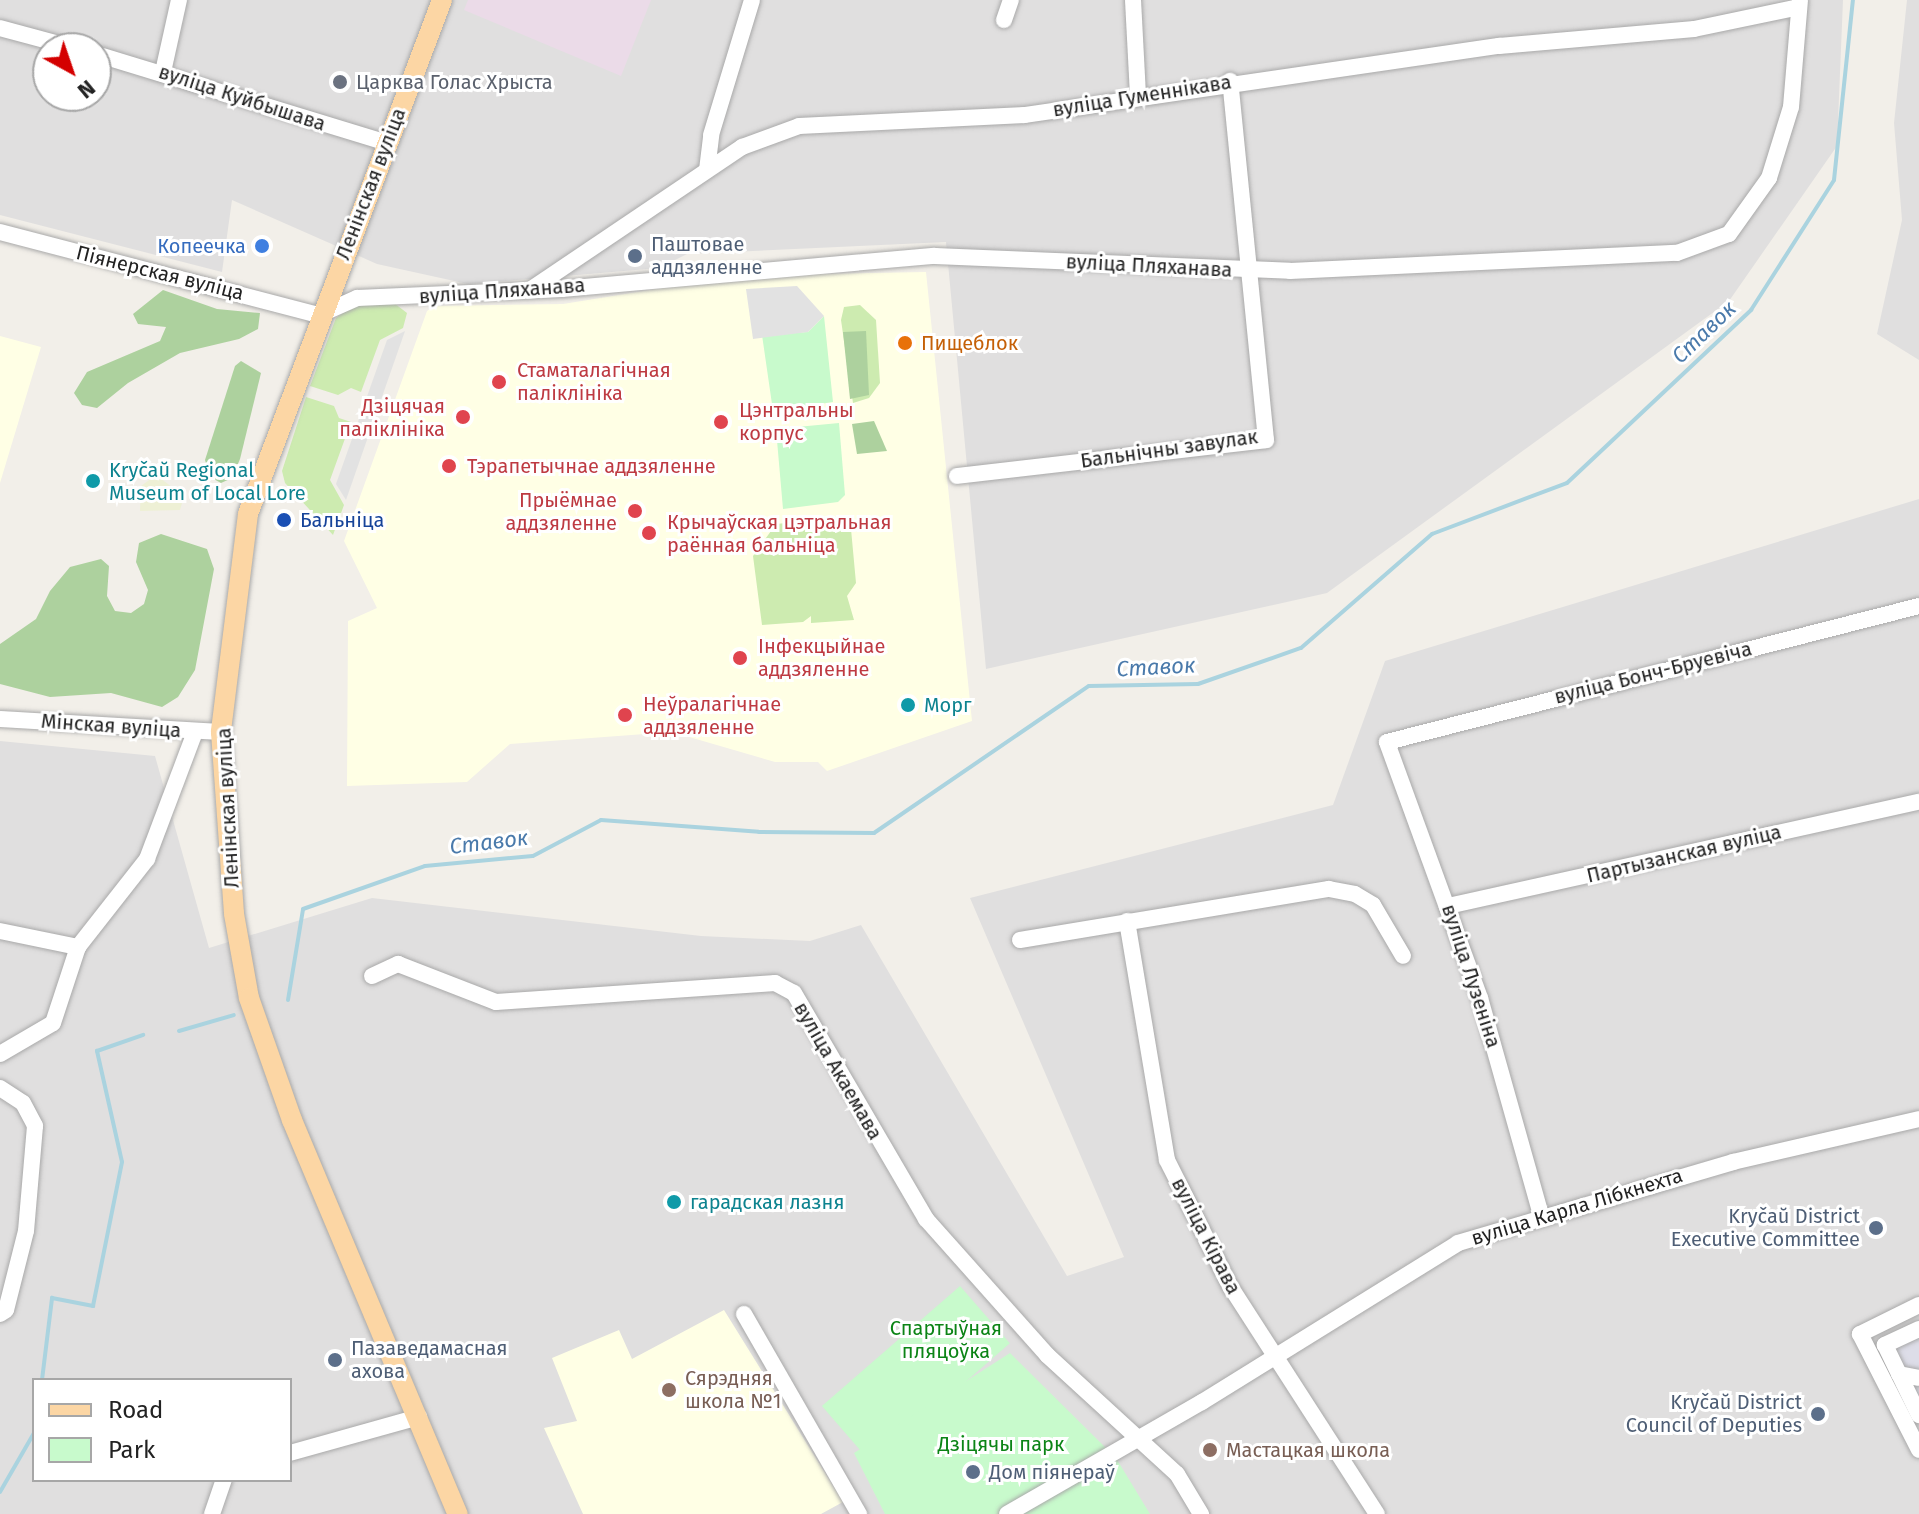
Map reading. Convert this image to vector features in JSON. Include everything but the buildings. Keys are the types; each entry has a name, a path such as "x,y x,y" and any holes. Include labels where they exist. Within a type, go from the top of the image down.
{"main road":[{"name":"Ленінская вуліца","path":"442,0 319,315 248,514 221,732 234,914 249,998 292,1120 458,1514"}],"street":[{"path":"163,72 179,0"},
{"path":"707,170 711,135 752,0"},
{"path":"1004,20 1011,0"},
{"path":"1133,0 1138,95"},
{"name":"вуліца Гуменнікава","path":"529,291 742,147 799,126 1025,115 1230,81 1499,46 1694,29 1799,4"},
{"name":"вуліца Пляханава","path":"319,315 357,298 529,291 935,256 1251,271 1677,253 1729,234 1769,178 1791,107 1799,4"},
{"path":"0,28 32,37"},
{"name":"вуліца Куйбышава","path":"112,58 387,143"},
{"name":"Бальнічны завулак","path":"957,476 1266,440 1230,81"},
{"name":"Піянерская вуліца","path":"0,232 319,315"},
{"name":"вуліца Бонч-Бруевіча","path":"1387,742 1919,606"},
{"name":"Мінская вуліца","path":"0,719 221,732"},
{"path":"0,1054 53,1023 78,947 147,859 195,732"},
{"name":"вуліца Лузеніна","path":"1387,742 1480,998 1541,1215"},
{"name":"Партызанская вуліца","path":"1448,906 1919,802"},
{"path":"1020,940 1329,889 1355,894 1373,905 1403,956"},
{"name":"вуліца Кірава","path":"1127,921 1167,1160 1230,1286 1377,1514"},
{"path":"0,931 78,947"},
{"name":"вуліца Акаемава","path":"372,976 398,964 496,1002 775,983 794,993 926,1219 1047,1355 1177,1474 1201,1514"},
{"path":"0,1088 23,1103 35,1126 26,1231 6,1310 0,1314"},
{"name":"вуліца Карла Лібкнехта","path":"1007,1514 1274,1358 1458,1243 1541,1215 1733,1162 1919,1119"},
{"path":"1919,1305 1860,1334 1919,1450"},
{"path":"744,1314 859,1514"},
{"path":"1919,1329 1885,1345 1919,1415"},
{"path":"1899,1374 1919,1378"},
{"path":"292,1452 419,1417"},
{"path":"212,1514 223,1482"}],"shaded area":[{"path":"0,0 1843,0 1837,146 1729,301 1327,593 986,669 946,242 687,254 659,268 468,284 377,264 232,200 222,272 0,215"},
{"path":"468,0 651,0 621,76 464,10"},
{"path":"1907,0 1919,0 1919,360 1877,334 1902,220 1894,123"},
{"name":"Крычаўская цэтральная раённая бальніца","path":"926,272 972,721 827,771 818,762 775,762 672,732 510,744 467,782 347,786 348,621 377,608 344,541 427,311 434,306 563,304 712,280 713,276"},
{"path":"797,286 824,316 808,332 753,339 746,289"},
{"path":"405,331 346,500 336,484 387,340"},
{"path":"0,336 41,347 0,483"},
{"path":"156,475 184,496 180,510 140,511 141,486"},
{"path":"1919,499 1919,1514 0,1514 0,741 155,756 209,948 372,898 701,936 810,941 861,925 1067,1276 1124,1257 970,898 1333,805 1385,661"},
{"name":"Сярэдняя школа №1","path":"724,1310 843,1502 821,1514 583,1514 544,1428 577,1421 552,1358 619,1330 632,1359"},
{"path":"1919,1324 1919,1418 1878,1343"}],"green space":[{"path":"163,290 217,309 260,313 258,329 239,339 180,353 128,383 97,408 82,405 74,393 87,372 160,341 166,327 138,324 133,314"},
{"path":"394,303 407,313 403,328 380,340 361,392 351,388 338,395 310,386 336,318 353,305"},
{"path":"860,305 876,320 880,383 869,398 853,403 841,320 844,307"},
{"path":"824,316 833,402 773,411 762,335 808,332"},
{"path":"866,331 869,395 850,399 843,332"},
{"path":"241,361 261,373 240,459 232,478 221,483 210,477 205,460 235,366"},
{"path":"306,397 334,406 339,418 351,422 330,480 344,505 333,535 285,483 282,471"},
{"path":"874,421 887,451 857,454 852,424"},
{"path":"839,423 845,495 838,502 783,509 776,429"},
{"path":"835,518 851,529 856,583 847,596 854,620 811,623 811,616 803,622 762,625 753,556 776,524"},
{"path":"161,534 207,549 214,569 195,670 178,697 162,707 111,693 50,697 0,684 0,644 36,619 50,591 70,567 101,559 109,566 107,596 115,611 131,613 144,604 148,590 136,562 139,543"},
{"name":"Спартыўная пляцоўка","path":"960,1286 1010,1343 872,1463 822,1406"},
{"name":"Дзіцячы парк","path":"1010,1353 1116,1458 1150,1514 885,1514 854,1453"}],"waterway":[{"name":"Ставок","path":"288,1000 303,909 425,866 533,856 601,820 759,832 874,833 1089,686 1198,684 1301,648 1432,534 1567,483 1751,310 1834,180 1853,0"},
{"name":"Ставок","path":"179,1031 234,1015"},
{"name":"Ставок","path":"42,1378 52,1298 93,1306 122,1162 97,1051 143,1035"},
{"name":"Ставок","path":"0,1492 32,1436"}],"place":[{"name":"Царква Голас Хрыста","path":"340,82"},
{"name":"Копеечка","path":"262,246"},
{"name":"Паштовае аддзяленне","path":"635,256"},
{"name":"Пищеблок","path":"905,343"},
{"name":"Стаматалагічная паліклініка","path":"499,382"},
{"name":"Дзіцячая паліклініка","path":"463,417"},
{"name":"Цэнтральны корпус","path":"721,422"},
{"name":"Тэрапетычнае аддзяленне","path":"449,466"},
{"name":"Kryčaŭ Regional Museum of Local Lore","path":"93,481"},
{"name":"Прыёмнае аддзяленне","path":"635,511"},
{"name":"Бальніца","path":"284,520"},
{"name":"Крычаўская цэтральная раённая бальніца","path":"649,533"},
{"name":"Інфекцыйнае аддзяленне","path":"740,658"},
{"name":"Морг","path":"908,705"},
{"name":"Неўралагічнае аддзяленне","path":"625,715"},
{"name":"гарадская лазня","path":"674,1202"},
{"name":"Kryčaŭ District Executive Committee","path":"1876,1228"},
{"name":"Пазаведамасная ахова","path":"335,1360"},
{"name":"Сярэдняя школа №1","path":"669,1390"},
{"name":"Kryčaŭ District Council of Deputies","path":"1818,1414"},
{"name":"Мастацкая школа","path":"1210,1450"},
{"name":"Дом піянераў","path":"973,1472"}]}
